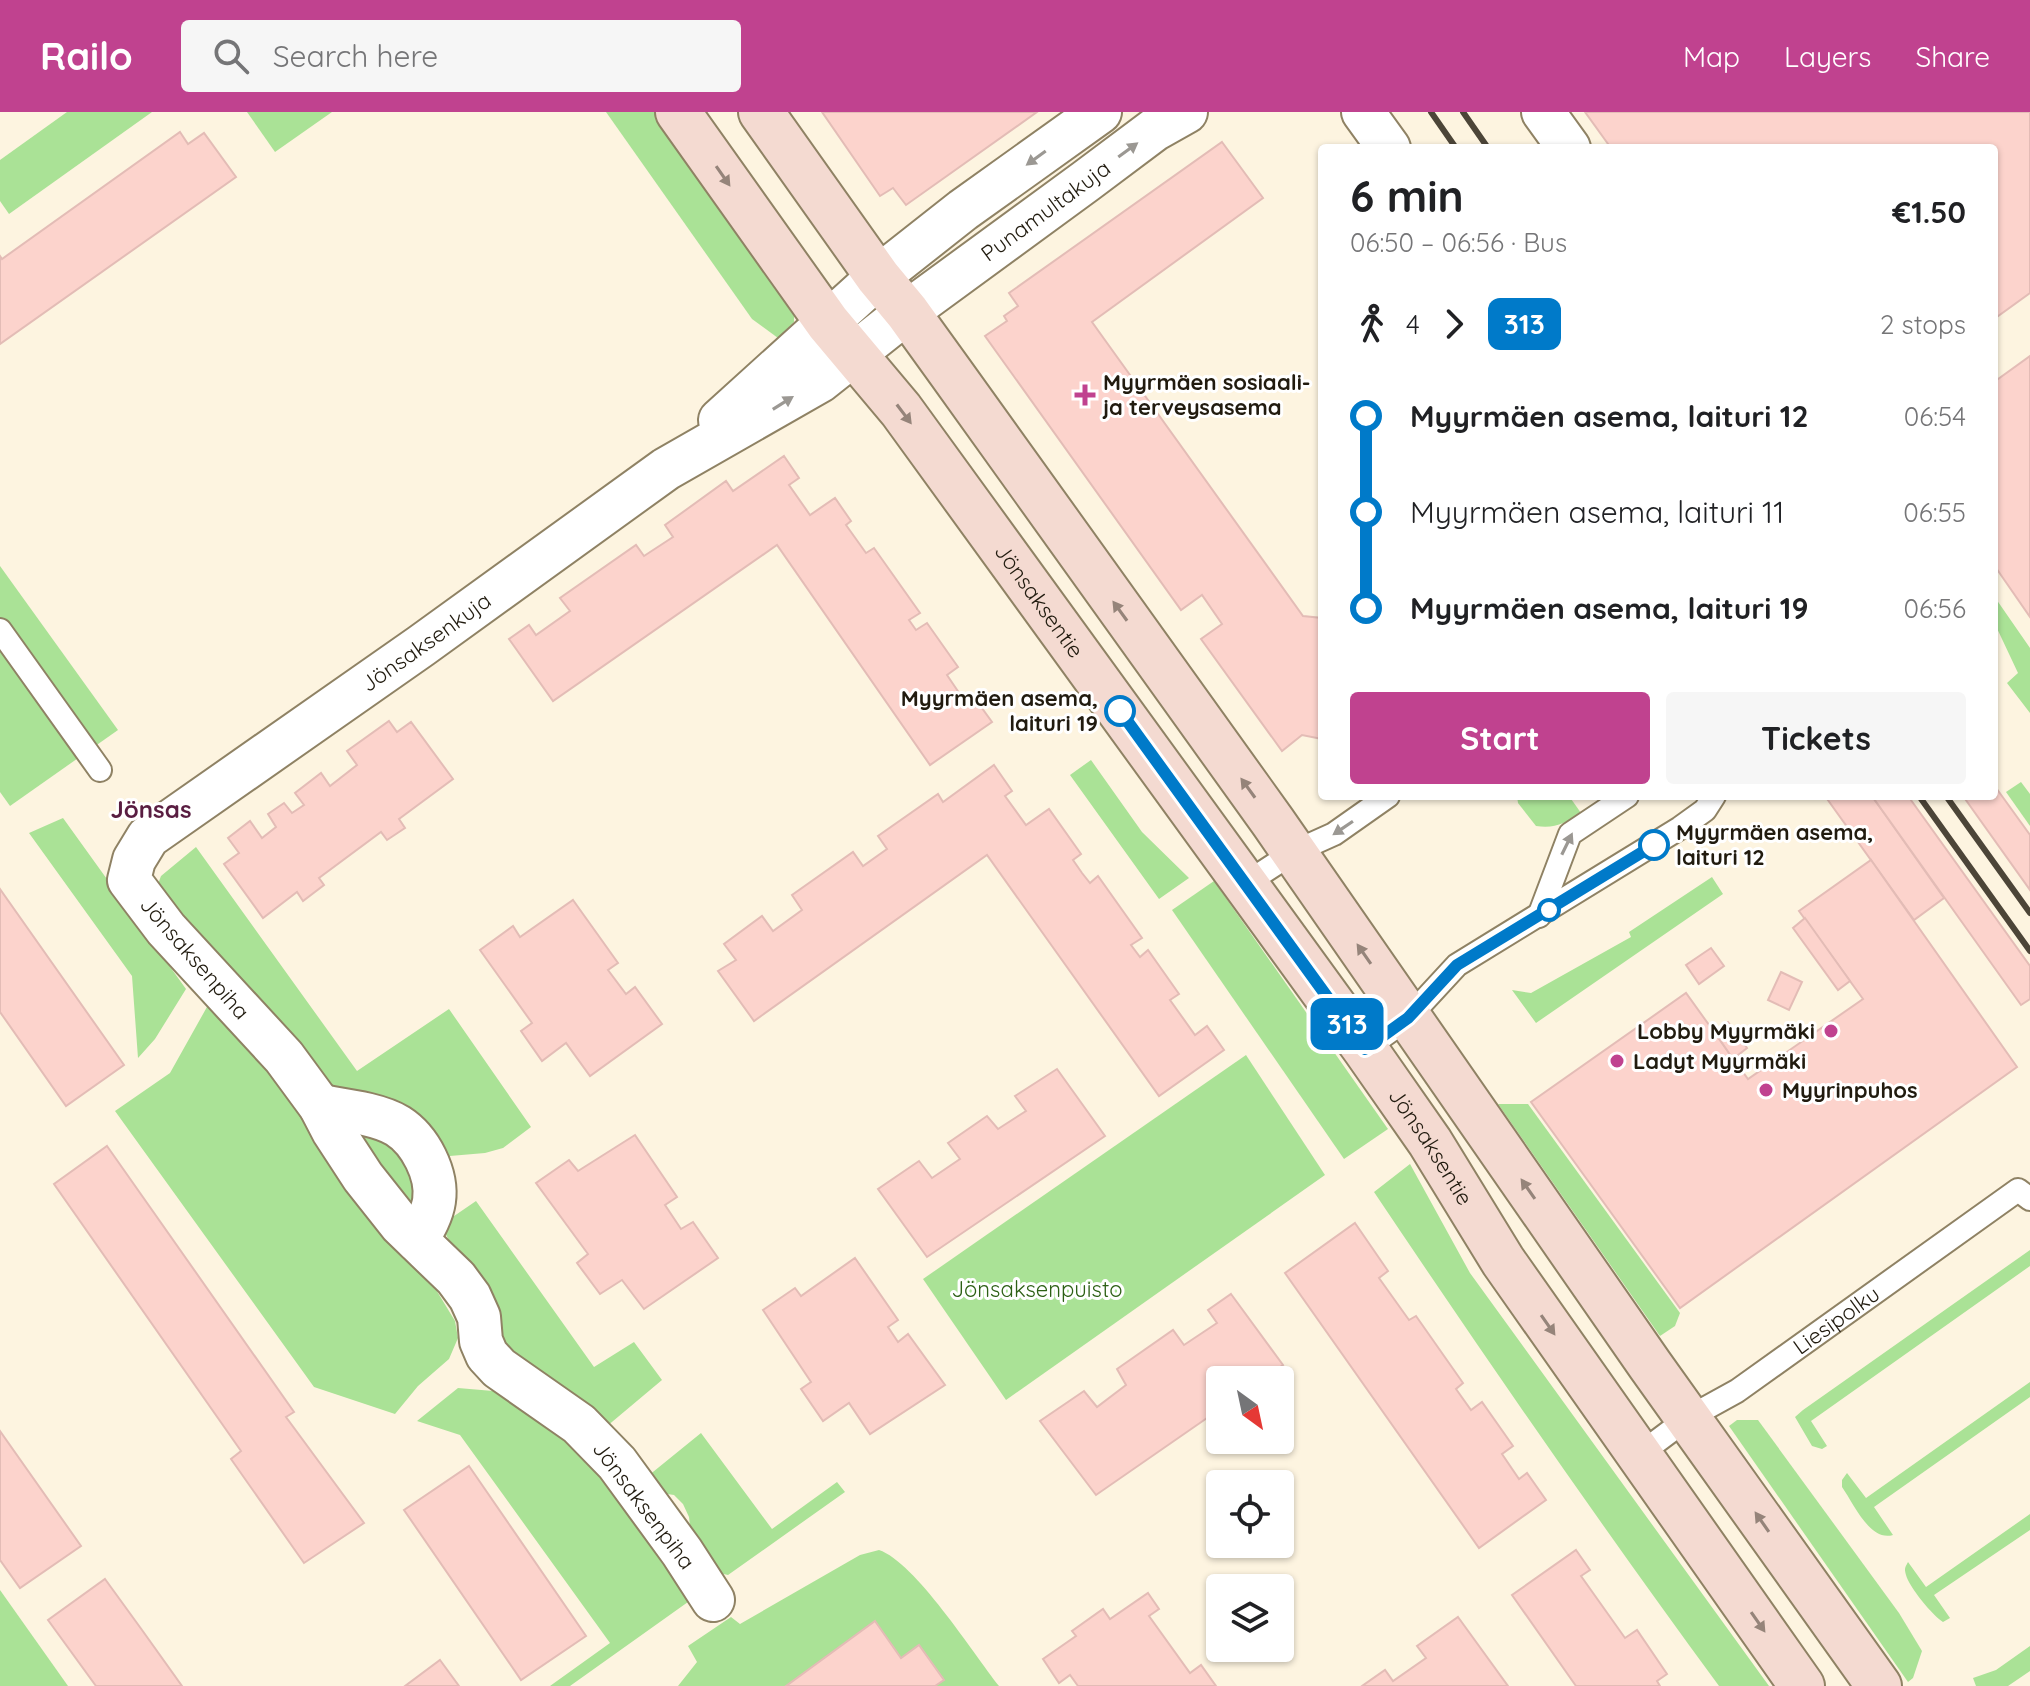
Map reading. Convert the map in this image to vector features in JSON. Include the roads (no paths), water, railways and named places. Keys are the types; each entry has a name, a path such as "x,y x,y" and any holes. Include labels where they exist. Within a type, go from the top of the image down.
{"main road":[{"name":"Jönsaksentie","path":"678,112 841,338 901,410 1365,1049 1430,1142 1503,1261 1802,1686"},
{"path":"761,112 1294,852 1688,1418 1879,1686"}],"street":[{"path":"878,277 963,210 1100,112"},
{"name":"Punamultakuja","path":"907,312 1143,139 1186,112"},
{"path":"1363,112 1386,144"},
{"path":"1543,112 1566,144"},
{"name":"Jönsaksenkuja","path":"841,338 878,277"},
{"name":"Jönsaksenkuja","path":"185,812 666,469 841,338 907,312"},
{"name":"Jönsaksenpiha","path":"185,812 148,837 134,860 129,880 166,929 284,1057 320,1106 363,1177 401,1225 456,1278 470,1297 479,1317 481,1341 487,1355 499,1368 579,1424 617,1463 713,1600"},
{"path":"320,1106 396,1124 414,1140 429,1166 434,1199 417,1240"}],"lane":[{"path":"0,630 100,770"},
{"path":"1245,884 1294,852 1334,834 1382,800"},
{"path":"1539,916 1570,834 1621,800"},
{"path":"1365,1049 1408,1018 1457,965 1680,828 1705,810 1711,800"},
{"name":"Liesipolku","path":"1640,1454 1688,1418 1737,1391 2018,1190 2030,1199"}],"railway":[{"path":"1431,112 1453,144"},
{"path":"1463,112 1485,144"},
{"path":"1922,800 2030,951"},
{"path":"1949,800 2030,913"}],"place":[{"name":"Myyrmäen sosiaali- ja terveysasema","path":"1085,395"},
{"name":"Myyrmäen asema, laituri 19","path":"1120,711"},
{"name":"Myyrmäen asema, laituri 12","path":"1654,845"},
{"name":"Lobby Myyrmäki","path":"1831,1031"},
{"name":"Ladyt Myyrmäki","path":"1617,1061"},
{"name":"Myyrinpuhos","path":"1766,1090"}],"district":[{"name":"Jönsas","path":"151,809"}],"park label":[{"name":"Jönsaksenpuisto","path":"1037,1289"}]}
